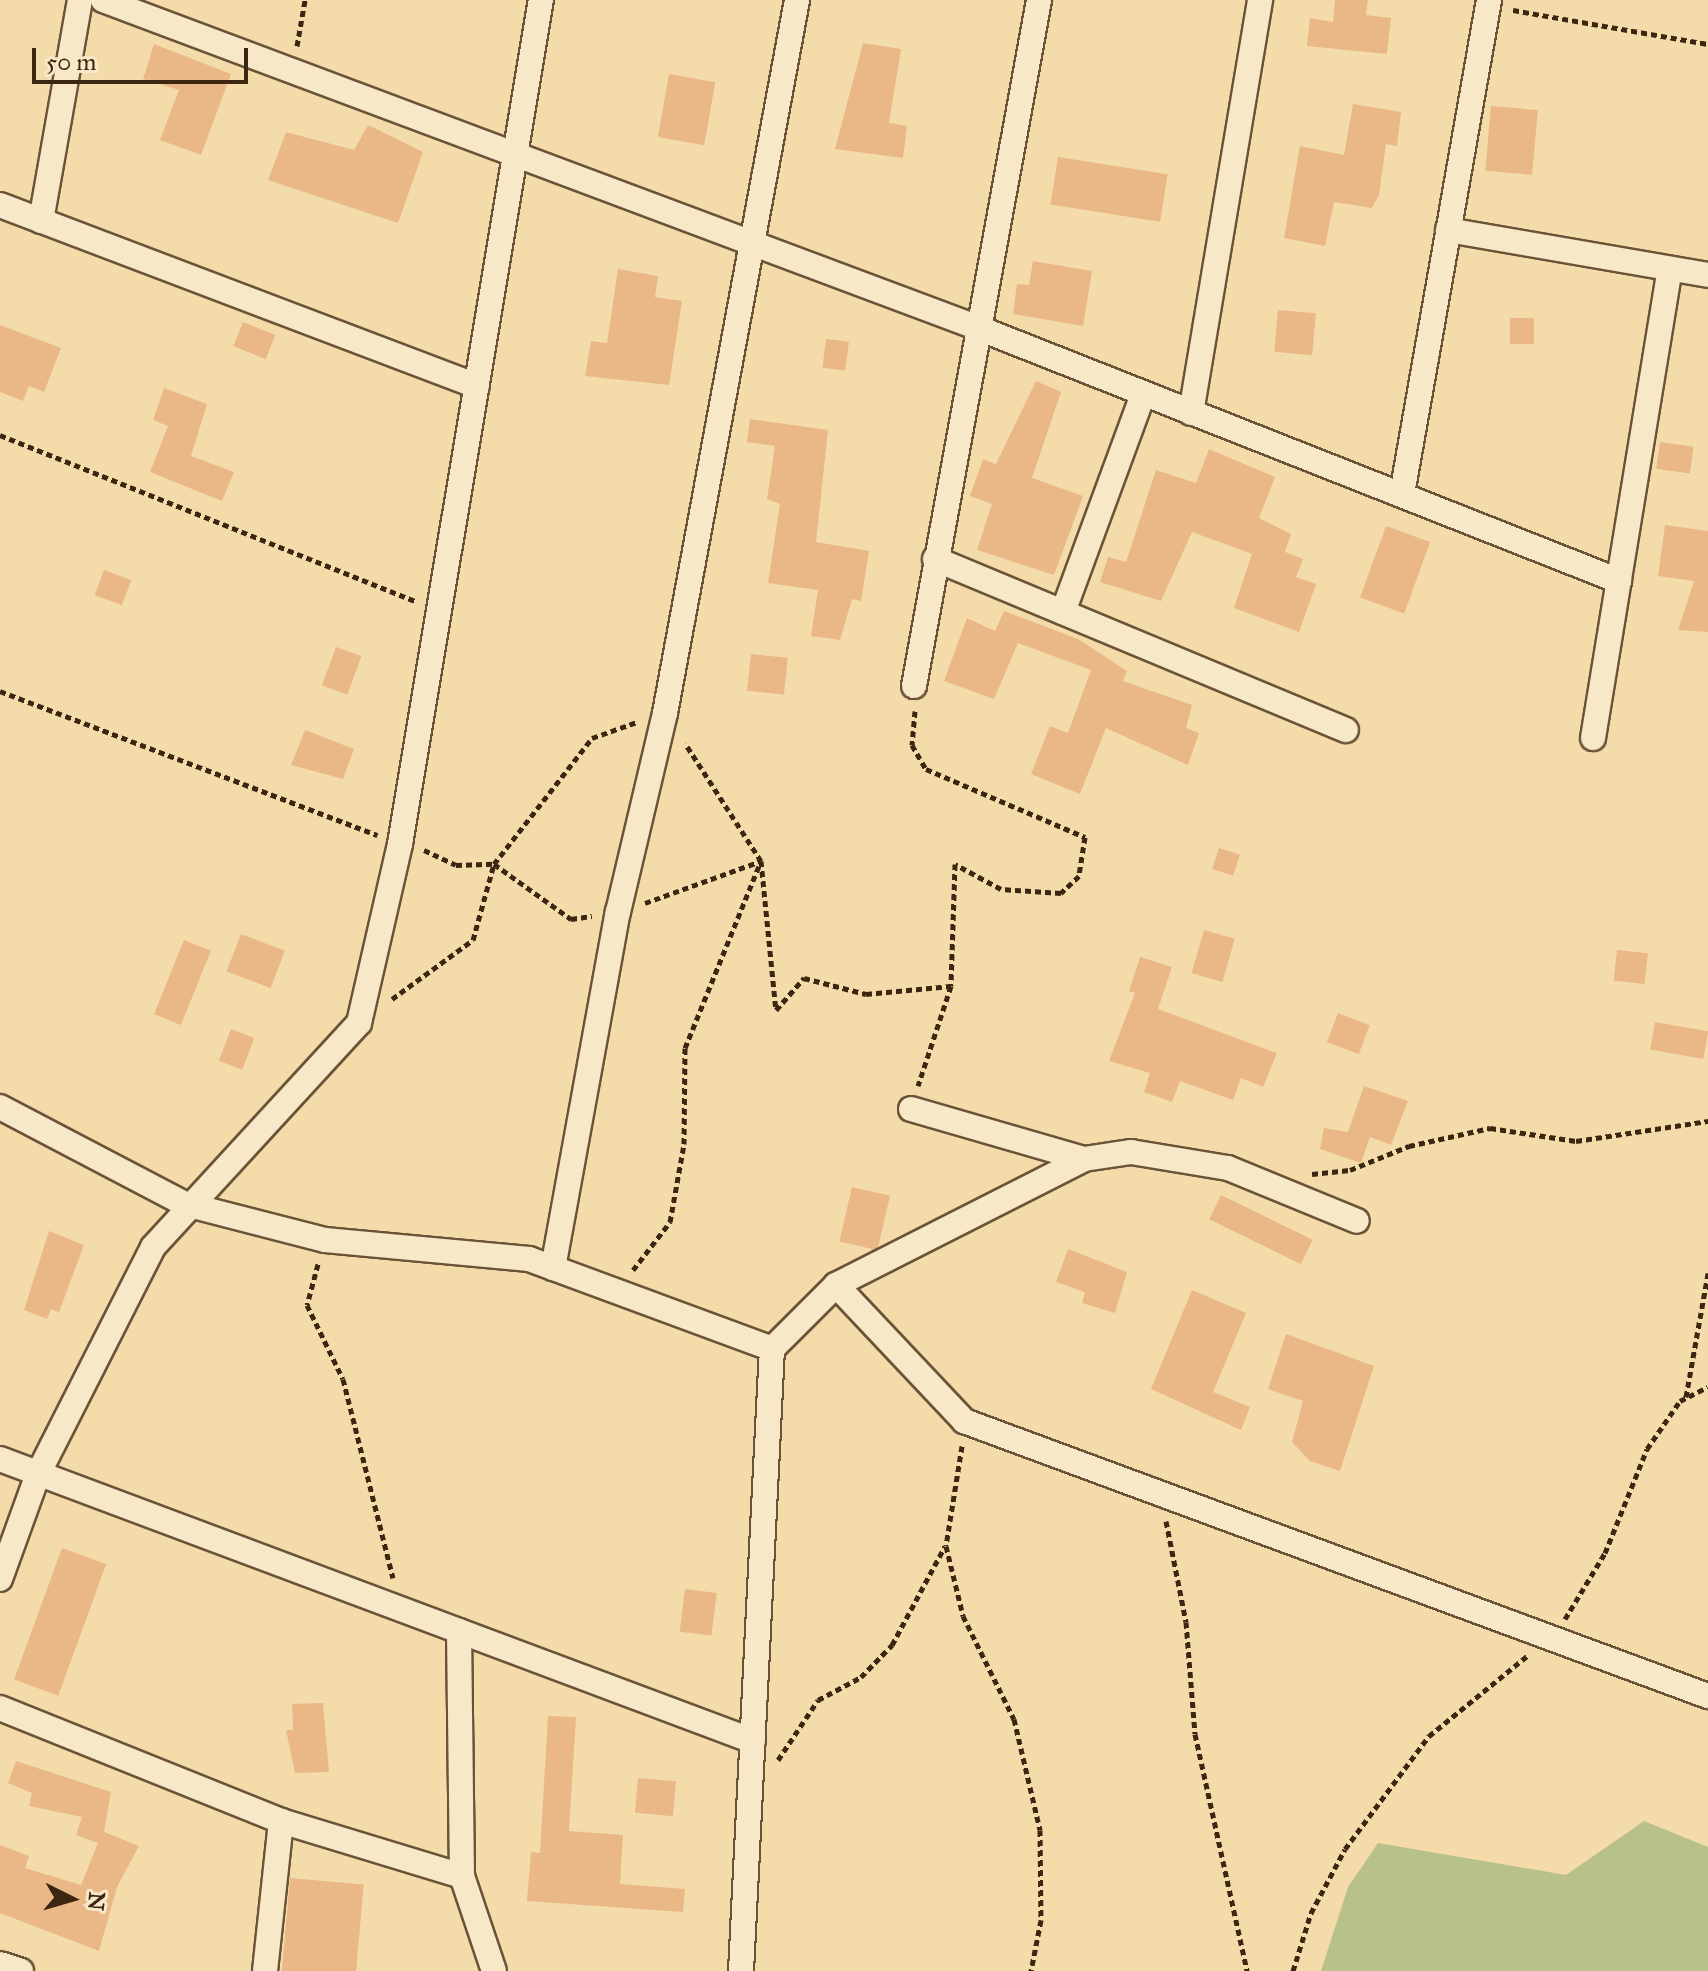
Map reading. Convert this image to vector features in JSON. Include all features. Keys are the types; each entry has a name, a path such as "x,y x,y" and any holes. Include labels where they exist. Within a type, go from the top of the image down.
{"street":[{"path":"41,221 80,0"},
{"path":"103,0 981,329 1619,581"},
{"path":"0,1579 38,1474 133,1279 185,1204 359,1023 400,844 541,0"},
{"path":"553,1268 618,912 665,713 797,0"},
{"path":"914,686 1039,0"},
{"path":"1191,413 1260,0"},
{"path":"1402,494 1488,3"},
{"path":"0,205 477,386"},
{"path":"1448,230 1708,275"},
{"path":"1593,738 1670,269"},
{"path":"1063,612 1143,394"},
{"path":"935,559 1346,730"},
{"path":"0,1107 185,1204 325,1240 529,1259 772,1349"},
{"path":"911,1109 1084,1159"},
{"path":"741,1971 772,1349 836,1285 1084,1159 1131,1152 1228,1168 1357,1221"},
{"path":"836,1285 964,1421 1708,1696"},
{"path":"0,1459 753,1741"},
{"path":"459,1631 462,1876 494,1971"},
{"path":"0,1708 281,1821 462,1876"},
{"path":"265,1971 281,1821"},
{"path":"0,1964 21,1971"}],"path":[{"path":"293,71 305,0"},
{"path":"1488,3 1708,44"},
{"path":"0,435 439,611"},
{"path":"911,1109 951,986 955,864 1001,889 1061,893 1079,876 1085,837 926,769 912,745 914,686"},
{"path":"0,691 456,865 494,864 571,919 618,912 761,861 776,1010 804,978 866,994 951,986"},
{"path":"1297,1168 1350,1170 1409,1146 1490,1128 1576,1141 1708,1121"},
{"path":"325,1240 307,1305 343,1379 401,1610"},
{"path":"1686,1398 1708,1273"},
{"path":"1293,1971 1311,1913 1345,1849 1429,1736 1551,1638 1605,1553 1647,1449 1686,1398 1708,1387"},
{"path":"750,1788 772,1768 818,1700 861,1677 892,1645 946,1546 964,1421"},
{"path":"1158,1493 1177,1564 1195,1734 1247,1971"},
{"path":"946,1546 963,1616 1014,1719 1040,1830 1041,1920 1031,1971"}],"green space":[{"path":"1644,1821 1708,1847 1708,1971 1321,1971 1348,1887 1378,1843 1566,1875"}],"building":[{"path":"1335,0 1368,0 1366,15 1391,18 1387,54 1307,46 1310,18 1333,22"},
{"path":"863,43 901,49 889,123 907,126 903,158 835,149"},
{"path":"154,44 231,74 201,155 160,140 179,90 143,79"},
{"path":"669,74 715,82 704,145 658,137"},
{"path":"1353,104 1401,112 1397,146 1386,144 1379,195 1372,208 1334,202 1325,246 1284,238 1300,146 1344,155"},
{"path":"1491,106 1538,110 1532,175 1485,171"},
{"path":"368,125 423,152 398,223 268,180 286,132 354,150"},
{"path":"1058,157 1168,174 1160,222 1050,204"},
{"path":"1033,261 1092,271 1083,326 1013,314 1017,284 1029,285"},
{"path":"618,269 658,276 655,297 682,301 669,385 585,376 591,341 607,343"},
{"path":"1278,310 1316,313 1312,355 1274,352"},
{"path":"1510,318 1534,318 1534,344 1510,344"},
{"path":"243,322 275,335 266,359 233,346"},
{"path":"0,325 61,348 44,392 29,386 23,401 0,392"},
{"path":"826,339 849,342 845,371 822,368"},
{"path":"1036,381 1061,392 1032,478 1083,496 1054,575 977,550 992,504 970,496 983,459 996,464"},
{"path":"164,388 207,404 191,456 234,472 222,501 150,472 168,426 153,420"},
{"path":"750,419 828,430 816,542 869,551 861,601 852,599 840,640 811,636 818,590 768,583 780,504 767,499 775,446 747,442"},
{"path":"1660,442 1694,447 1690,473 1656,469"},
{"path":"1209,449 1275,477 1259,518 1291,534 1285,552 1303,559 1296,577 1316,584 1299,632 1234,608 1252,554 1192,532 1161,601 1100,582 1108,557 1126,562 1156,470 1196,483"},
{"path":"1665,525 1708,531 1708,632 1678,630 1694,581 1658,576"},
{"path":"1386,526 1430,542 1404,613 1360,597"},
{"path":"104,570 131,580 122,605 95,595"},
{"path":"1004,611 1078,639 1127,671 1123,681 1192,705 1186,728 1199,733 1188,765 1106,728 1080,794 1031,774 1050,726 1068,733 1091,670 1018,643 994,699 944,681 967,618 995,631"},
{"path":"336,647 361,656 347,695 322,686"},
{"path":"751,654 788,658 784,695 747,691"},
{"path":"305,730 354,749 343,779 291,765"},
{"path":"1219,848 1240,855 1233,876 1212,869"},
{"path":"1204,930 1235,939 1222,982 1192,973"},
{"path":"241,934 285,951 271,988 227,971"},
{"path":"184,940 211,951 181,1025 154,1014"},
{"path":"1617,950 1648,953 1645,984 1614,981"},
{"path":"1140,957 1172,967 1158,1009 1277,1053 1263,1087 1241,1078 1233,1100 1180,1081 1172,1102 1144,1092 1150,1073 1109,1061 1135,993 1129,991"},
{"path":"1338,1013 1370,1025 1359,1054 1327,1042"},
{"path":"1655,1022 1708,1031 1703,1059 1650,1050"},
{"path":"231,1029 254,1038 242,1070 219,1061"},
{"path":"1364,1086 1408,1101 1391,1145 1370,1137 1361,1163 1320,1149 1324,1128 1348,1132"},
{"path":"852,1187 890,1196 877,1250 839,1242"},
{"path":"1221,1195 1313,1240 1301,1264 1209,1219"},
{"path":"49,1231 84,1245 59,1312 51,1309 47,1319 24,1310"},
{"path":"1068,1249 1127,1272 1115,1313 1082,1303 1085,1292 1056,1282"},
{"path":"1192,1290 1246,1313 1213,1392 1250,1407 1241,1430 1151,1389"},
{"path":"1286,1334 1374,1366 1340,1471 1310,1461 1292,1442 1303,1401 1268,1389"},
{"path":"62,1548 106,1564 58,1696 14,1680"},
{"path":"685,1589 717,1593 712,1636 680,1632"},
{"path":"323,1703 329,1772 295,1773 286,1730 293,1730 292,1704"},
{"path":"548,1716 576,1717 569,1831 623,1835 620,1884 685,1889 683,1912 527,1901 531,1852 540,1853"},
{"path":"16,1761 111,1792 104,1832 139,1846 117,1887 99,1951 0,1913 0,1845 29,1856 25,1868 81,1885 98,1843 76,1835 82,1817 29,1806 32,1793 8,1783"},
{"path":"638,1778 676,1781 673,1816 635,1813"},
{"path":"290,1878 364,1884 356,1971 282,1971"}]}
